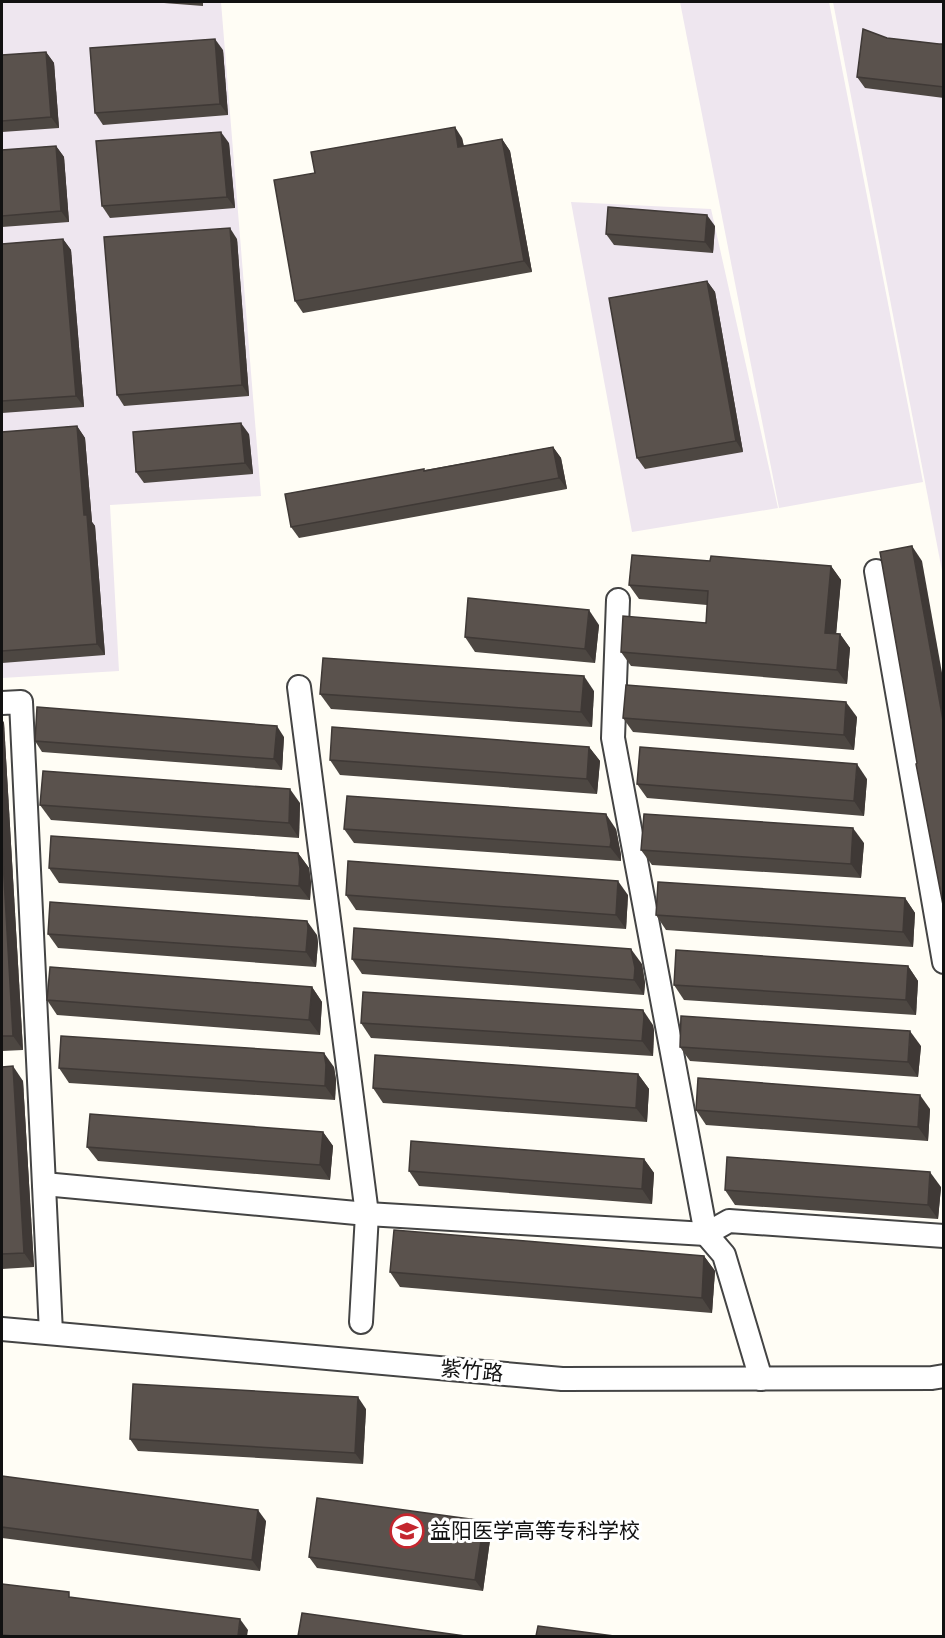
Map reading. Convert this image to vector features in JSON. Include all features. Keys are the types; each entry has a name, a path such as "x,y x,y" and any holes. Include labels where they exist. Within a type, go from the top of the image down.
{"street":[{"path":"876,571 944,962"},
{"path":"618,600 613,738 706,1234 724,1256 761,1378"},
{"path":"299,687 367,1214 361,1322"},
{"path":"2,703 21,702 51,1333"},
{"path":"44,1184 367,1214 706,1234 729,1221 944,1236"},
{"name":"紫竹路","path":"2,1329 562,1379 932,1378 944,1376"}],"shaded area":[{"path":"2,2 221,2 261,496 110,505 119,671 2,678"},
{"path":"680,2 829,2 923,482 779,508"},
{"path":"833,2 943,2 943,576"},
{"path":"571,202 711,209 778,508 632,532"}],"building":[{"path":"863,29 887,38 944,44 944,87 857,77"},
{"path":"215,39 220,104 95,113 90,48"},
{"path":"46,52 51,117 2,121 2,55"},
{"path":"455,127 458,147 502,139 524,261 295,301 274,180 315,173 311,152"},
{"path":"221,132 227,197 102,206 96,141"},
{"path":"56,146 61,211 2,216 2,150"},
{"path":"608,207 707,215 705,242 606,234"},
{"path":"230,228 242,385 117,395 104,237"},
{"path":"63,239 76,396 2,401 2,244"},
{"path":"707,281 736,441 637,458 609,298"},
{"path":"241,423 245,463 136,472 133,432"},
{"path":"77,426 84,515 87,515 97,644 2,651 2,432"},
{"path":"553,447 559,478 291,527 285,494"},
{"path":"912,546 944,726 944,910 916,764 880,552"},
{"path":"632,555 710,561 711,556 831,566 825,633 840,634 837,670 621,652 623,616 706,623 708,591 629,585"},
{"path":"468,598 589,610 585,649 465,637"},
{"path":"323,658 584,676 581,712 320,694"},
{"path":"626,685 846,702 844,735 623,718"},
{"path":"37,707 277,726 274,759 35,741"},
{"path":"332,727 589,747 587,779 330,760"},
{"path":"640,747 857,764 854,801 637,784"},
{"path":"43,771 290,789 289,823 40,805"},
{"path":"347,796 606,814 610,847 344,829"},
{"path":"644,814 853,828 851,864 641,850"},
{"path":"51,836 298,853 299,886 49,868"},
{"path":"2,843 13,1036 2,1036"},
{"path":"348,861 618,881 616,915 346,895"},
{"path":"658,882 905,898 903,932 656,915"},
{"path":"50,902 307,921 306,952 48,934"},
{"path":"354,928 631,949 635,968 634,980 352,959"},
{"path":"676,950 908,966 906,1000 674,985"},
{"path":"50,967 312,987 309,1020 47,1000"},
{"path":"363,992 643,1010 642,1041 361,1023"},
{"path":"681,1016 910,1031 908,1062 680,1047"},
{"path":"61,1036 324,1053 325,1086 59,1068"},
{"path":"375,1055 638,1074 636,1108 373,1088"},
{"path":"13,1066 24,1253 2,1254 2,1067"},
{"path":"698,1078 920,1095 918,1127 696,1110"},
{"path":"90,1114 323,1132 320,1165 87,1147"},
{"path":"411,1141 644,1159 642,1189 409,1171"},
{"path":"727,1157 930,1172 928,1205 725,1190"},
{"path":"394,1230 704,1256 702,1298 390,1272"},
{"path":"133,1384 358,1397 355,1453 130,1439"},
{"path":"2,1476 258,1510 252,1560 2,1527"},
{"path":"317,1498 484,1521 475,1580 309,1557"},
{"path":"2,1584 69,1592 69,1597 240,1619 238,1636 2,1635"},
{"path":"302,1613 465,1636 298,1636"},
{"path":"538,1626 614,1636 536,1636"}],"place":[{"name":"益阳医学高等专科学校","path":"407,1531"}]}
